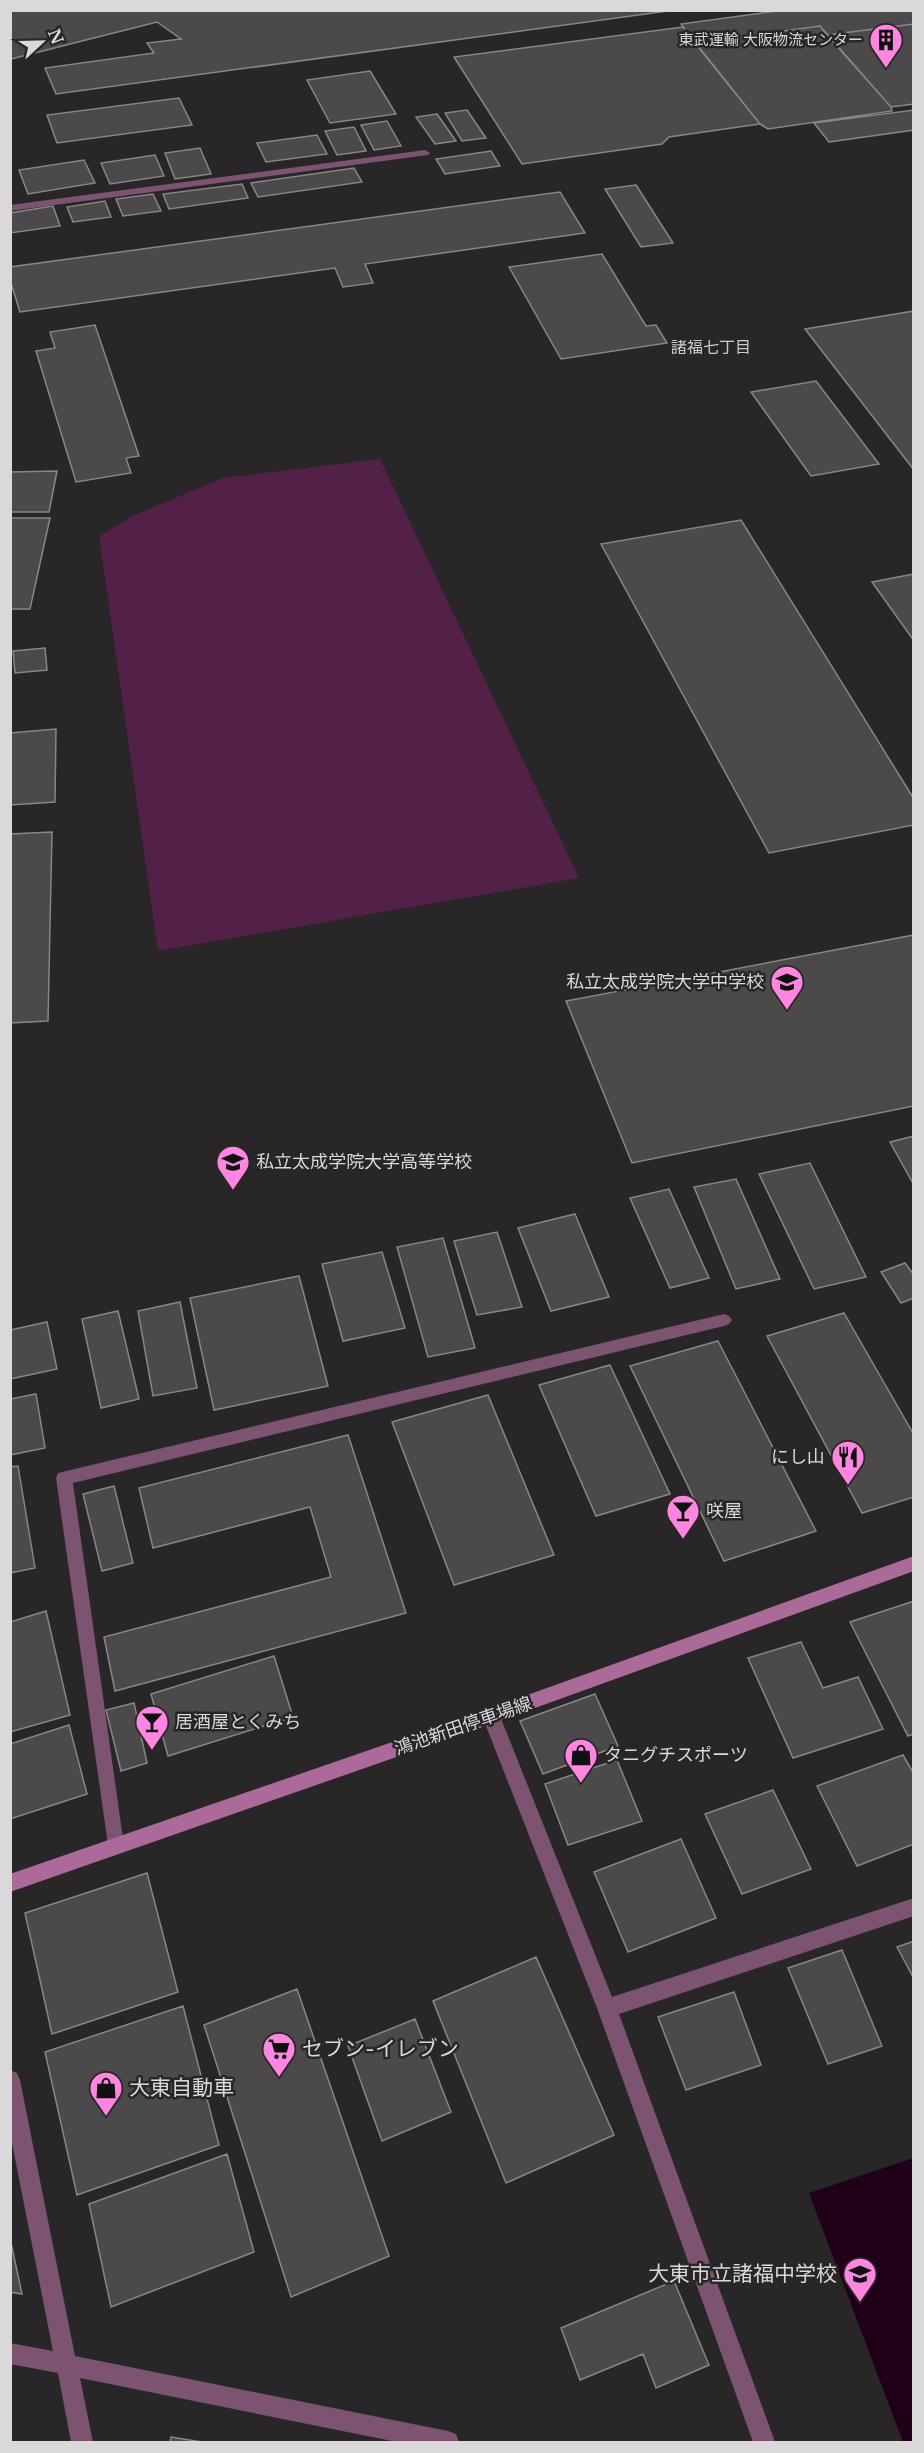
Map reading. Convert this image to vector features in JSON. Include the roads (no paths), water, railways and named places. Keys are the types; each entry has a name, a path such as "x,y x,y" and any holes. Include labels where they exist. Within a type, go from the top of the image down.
{"main road":[{"name":"鴻池新田停車場線","path":"10,1883 491,1716 914,1563"}],"street":[{"path":"10,208 425,153"},
{"path":"115,1846 64,1478 724,1320"},
{"path":"491,1716 608,2007 764,2442"},
{"path":"608,2007 914,1907"},
{"path":"10,2080 82,2442"},
{"path":"10,2353 448,2442"}],"place":[{"name":"東武運輸 大阪物流センター","path":"886,69"},
{"name":"私立太成学院大学中学校","path":"787,1011"},
{"name":"私立太成学院大学高等学校","path":"233,1191"},
{"name":"にし山","path":"848,1486"},
{"name":"咲屋","path":"683,1540"},
{"name":"居酒屋とくみち","path":"152,1751"},
{"name":"タニグチスポーツ","path":"581,1784"},
{"name":"セブン-イレブン","path":"279,2078"},
{"name":"大東自動車","path":"106,2117"},
{"name":"大東市立諸福中学校","path":"860,2303"}],"district":[{"name":"諸福七丁目","path":"711,347"}]}
